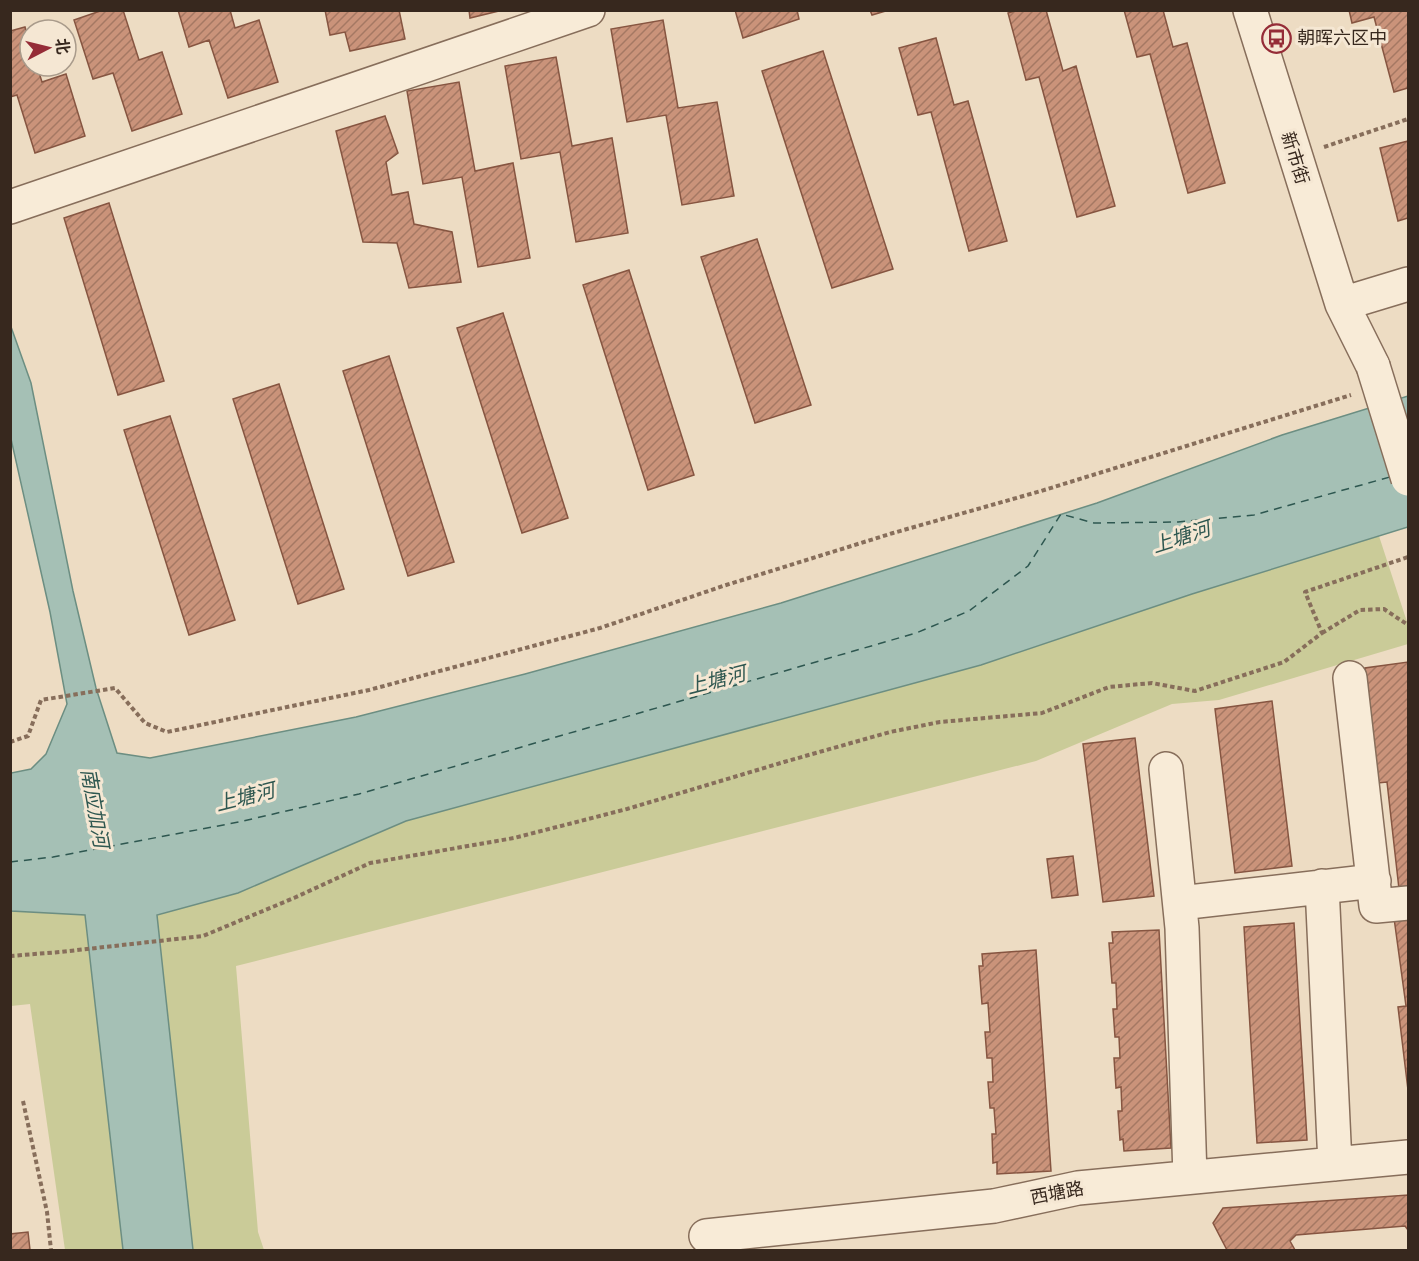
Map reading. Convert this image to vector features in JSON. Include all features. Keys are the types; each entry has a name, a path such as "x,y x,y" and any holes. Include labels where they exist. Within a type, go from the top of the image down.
{"street":[{"path":"12,207 588,10"},
{"name":"新市街","path":"1250,10 1342,304 1373,366 1408,479"},
{"path":"1342,304 1408,284"},
{"path":"1350,678 1376,906 1408,903"},
{"path":"1166,769 1182,928 1190,1178"},
{"path":"1180,903 1374,881"},
{"path":"1322,886 1335,1164"},
{"name":"西塘路","path":"706,1236 994,1206 1078,1188 1408,1157"}],"path":[{"path":"1294,156 1408,119"},
{"path":"10,742 28,736 41,700 115,688 145,723 166,732 369,690 600,628 882,536 1041,491 1353,394"},
{"path":"1322,633 1305,592 1408,557"},
{"path":"10,956 203,936 370,863 514,838 627,809 890,732 940,722 1042,713 1109,687 1152,683 1195,691 1284,662 1322,633 1360,610 1384,609 1408,625"},
{"path":"23,1101 47,1212 51,1251"}],"green space":[{"path":"1379,536 1408,625 1408,644 1219,700 1172,704 1036,761 236,966 258,1232 264,1250 193,1250 156,915 238,893 406,821 981,665 1192,594"},
{"path":"11,911 85,915 123,1250 65,1250 30,1004 11,1006"}],"water":[{"path":"10,324 31,383 73,591 96,688 117,753 150,758 356,717 525,674 781,603 1097,503 1282,435 1408,396 1408,527 1192,594 981,665 406,821 238,893 157,915 193,1250 123,1250 85,915 11,911 11,773 31,769 46,754 67,704 50,612 11,439"}],"building":[{"path":"103,10 123,10 139,60 162,52 182,114 132,131 113,73 93,79 78,32 78,19"},
{"path":"178,10 230,10 235,28 259,20 278,82 228,98 209,40 189,47"},
{"path":"325,10 399,10 405,39 350,51 345,32 330,35"},
{"path":"469,10 503,10 470,18"},
{"path":"735,10 797,10 799,19 743,38"},
{"path":"870,10 889,10 872,15"},
{"path":"1018,10 1046,10 1063,71 1076,66 1115,206 1077,217 1039,77 1026,80 1008,13"},
{"path":"1124,10 1163,10 1173,47 1187,43 1225,183 1188,193 1150,54 1137,57"},
{"path":"1349,10 1408,10 1408,88 1394,92 1374,17 1352,23"},
{"path":"663,20 678,108 717,102 734,196 682,205 666,115 627,122 611,29"},
{"path":"18,29 18,78 41,78 42,82 54,78 67,78 85,136 35,153 17,95 10,97 10,31"},
{"path":"936,38 954,105 968,101 1007,241 969,251 931,112 918,115 899,48"},
{"path":"823,51 893,269 832,288 762,71"},
{"path":"556,57 572,146 612,138 628,233 576,242 560,152 521,159 505,66"},
{"path":"459,82 475,171 513,163 530,258 478,267 462,177 423,184 407,91"},
{"path":"385,116 398,153 386,162 392,195 408,192 414,224 452,232 461,282 409,288 397,243 363,242 336,131"},
{"path":"1408,141 1408,218 1398,221 1380,148"},
{"path":"109,203 164,381 118,395 64,218"},
{"path":"757,239 811,405 755,423 701,257"},
{"path":"629,270 694,475 648,490 583,285"},
{"path":"503,313 568,518 522,533 457,328"},
{"path":"389,356 454,562 408,576 343,371"},
{"path":"279,384 344,589 298,604 233,399"},
{"path":"170,416 235,620 189,635 124,430"},
{"path":"1408,662 1408,888 1399,889 1387,782 1378,783 1365,668"},
{"path":"1272,701 1292,866 1235,873 1215,709"},
{"path":"1135,738 1154,896 1103,902 1083,744"},
{"path":"1073,856 1078,895 1052,898 1047,859"},
{"path":"1408,916 1408,1090 1398,1007 1406,1006 1394,918"},
{"path":"1294,923 1307,1140 1257,1143 1244,927"},
{"path":"1159,930 1171,1148 1124,1151 1123,1139 1120,1140 1118,1111 1122,1111 1121,1087 1116,1088 1114,1058 1120,1058 1119,1037 1115,1037 1113,1009 1117,1009 1116,983 1112,983 1109,943 1113,943 1112,932"},
{"path":"1036,950 1051,1171 997,1174 997,1162 993,1163 992,1134 996,1134 994,1108 990,1108 988,1082 993,1082 992,1058 987,1058 985,1032 990,1032 988,1003 982,1004 979,966 983,966 982,954"},
{"path":"1408,1195 1408,1230 1405,1226 1296,1235 1290,1241 1295,1250 1227,1250 1213,1223 1223,1208"},
{"path":"28,1232 30,1250 10,1250 10,1234"}],"ferry route":[{"path":"10,862 53,857 239,822 359,794 916,633 969,611 1028,566 1061,514 1094,523 1178,522 1254,515 1390,477"}],"place":[{"name":"朝晖六区中","path":"1276,38"}],"water label":[{"name":"上塘河","path":"1181,537"},
{"name":"上塘河","path":"716,680"},
{"name":"上塘河","path":"245,797"},
{"name":"南应加河","path":"95,808"}]}
